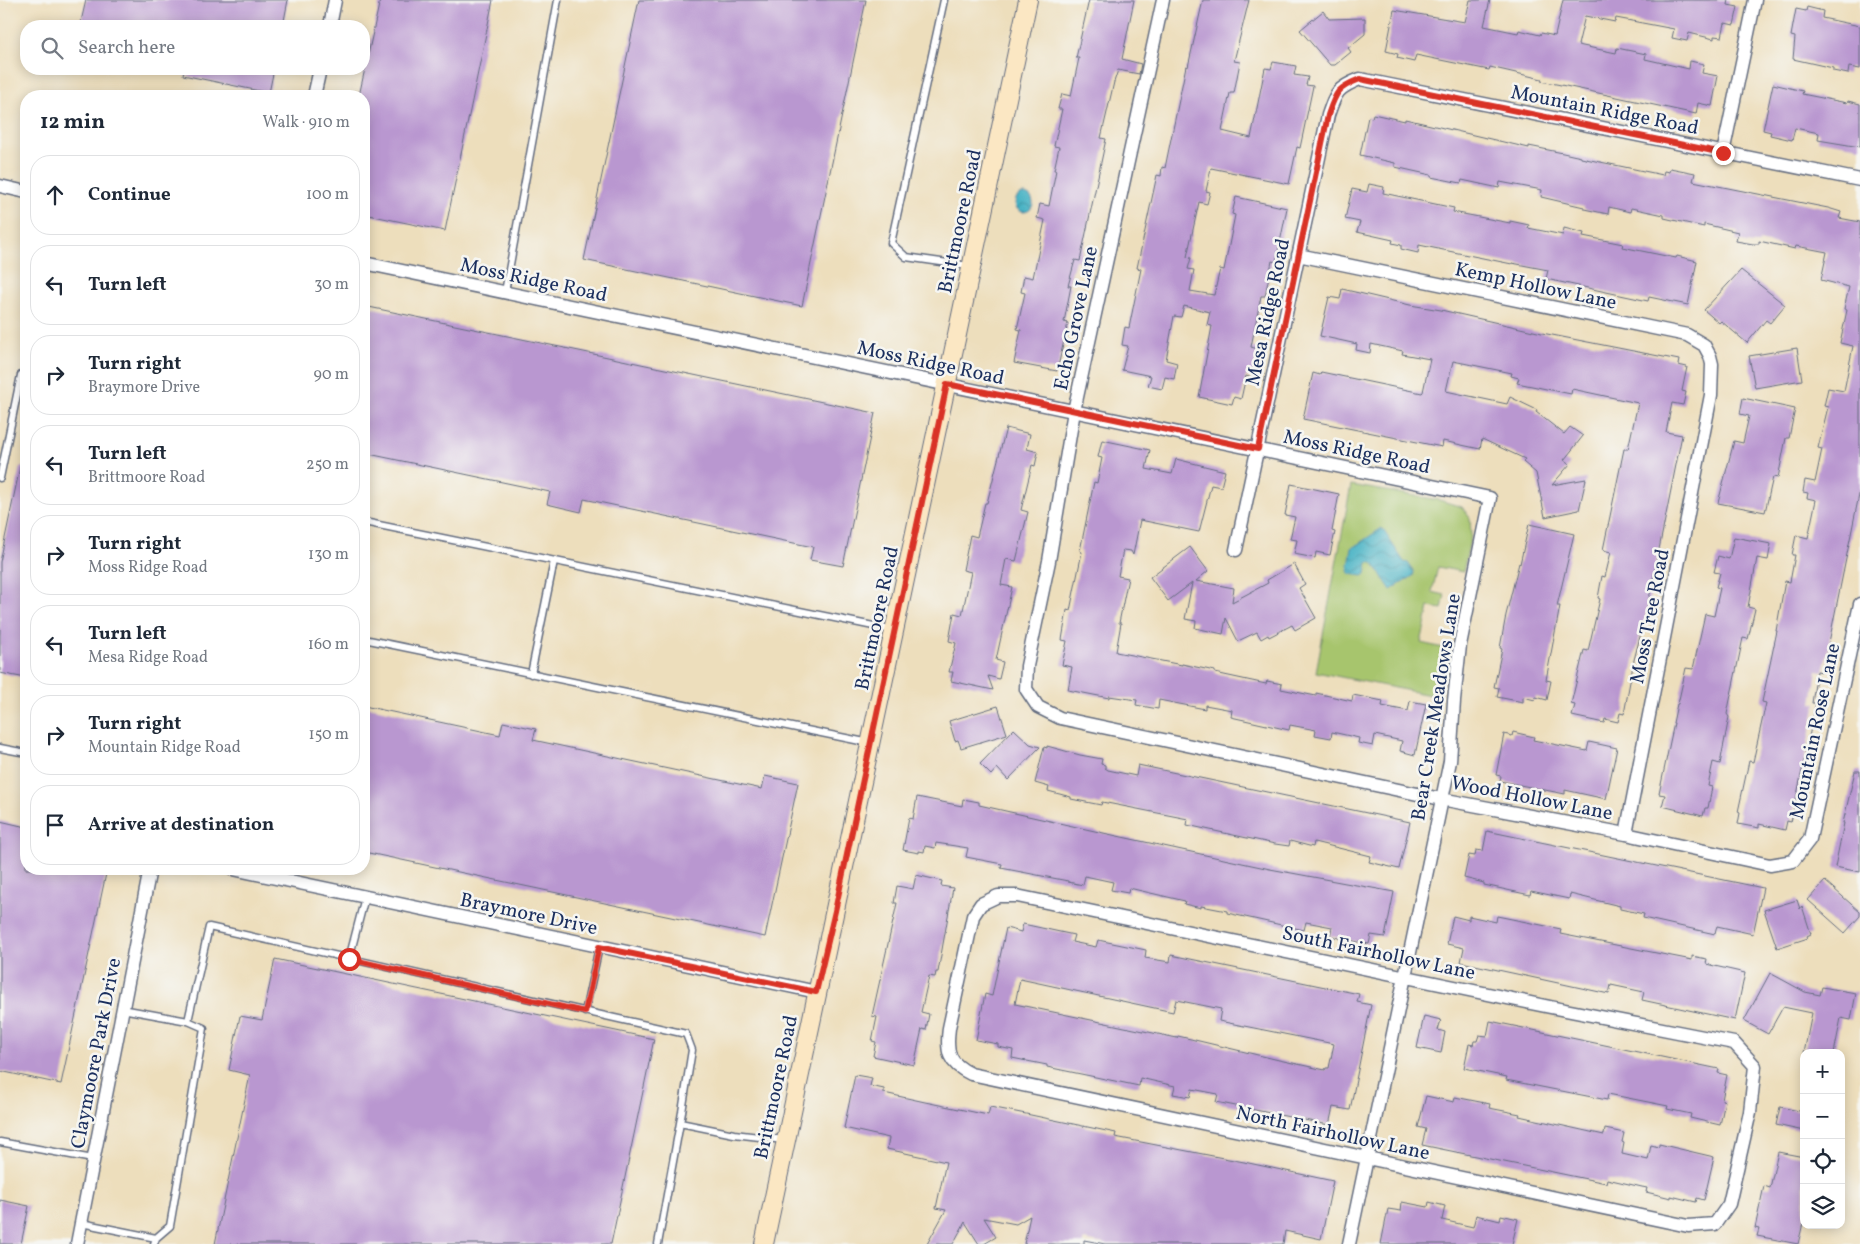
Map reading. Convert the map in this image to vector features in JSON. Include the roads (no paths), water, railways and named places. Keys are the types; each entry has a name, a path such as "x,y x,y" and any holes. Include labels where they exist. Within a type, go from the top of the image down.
{"main road":[{"name":"Brittmoore Road","path":"764,1244 1028,0"}],"street":[{"path":"331,20 335,0"},
{"name":"Echo Grove Lane","path":"1060,718 1038,707 1026,689 1027,666 1049,561 1074,411 1163,0"},
{"path":"1723,153 1755,0"},
{"path":"315,90 319,75"},
{"name":"Mountain Ridge Road","path":"1343,86 1360,79 1860,180"},
{"name":"Mesa Ridge Road","path":"1236,550 1328,115 1334,98 1343,86"},
{"path":"0,186 20,191"},
{"name":"Kemp Hollow Lane","path":"1298,255 1687,335 1704,345 1710,356 1712,372 1709,405"},
{"name":"Moss Ridge Road","path":"370,263 1490,498"},
{"name":"Moss Tree Road","path":"1626,834 1709,405"},
{"name":"Bear Creek Meadows Lane","path":"1349,1244 1450,761 1460,645 1490,498"},
{"name":"Mountain Rose Lane","path":"1792,861 1810,839 1860,604"},
{"name":"Wood Hollow Lane","path":"1060,718 1441,799 1626,834 1770,864 1792,861"},
{"name":"Claymoore Park Drive","path":"77,1244 149,875"},
{"name":"Braymore Drive","path":"261,875 816,992"},
{"name":"South Fairhollow Lane","path":"958,985 973,916 981,904 998,896 1016,896 1555,1008 1734,1043 1755,1066 1750,1112 1740,1155"},
{"name":"North Fairhollow Lane","path":"958,985 948,1043 950,1057 959,1068 971,1074 1688,1226 1715,1224 1728,1204 1740,1155"}],"lane":[{"path":"505,292 558,0"},
{"path":"944,0 891,243 906,257 972,267"},
{"path":"0,478 20,380"},
{"path":"370,523 895,631"},
{"path":"531,674 554,561"},
{"path":"370,641 871,743"},
{"path":"0,748 20,752"},
{"path":"349,959 365,897"},
{"path":"188,1021 209,927 686,1034 692,1050 658,1244"},
{"path":"585,1012 599,947"},
{"path":"81,1224 155,1241 170,1226 204,1028 188,1021 122,1009"},
{"path":"680,1123 734,1134 785,1140"},
{"path":"0,1142 93,1159"}],"water":[{"path":"1024,194 1030,197 1033,203 1030,209 1024,212 1018,209 1015,203 1018,197"},
{"path":"1382,528 1404,562 1408,563 1414,572 1413,576 1391,590 1373,563 1368,562 1366,574 1363,576 1350,574 1348,571 1352,548"}]}
